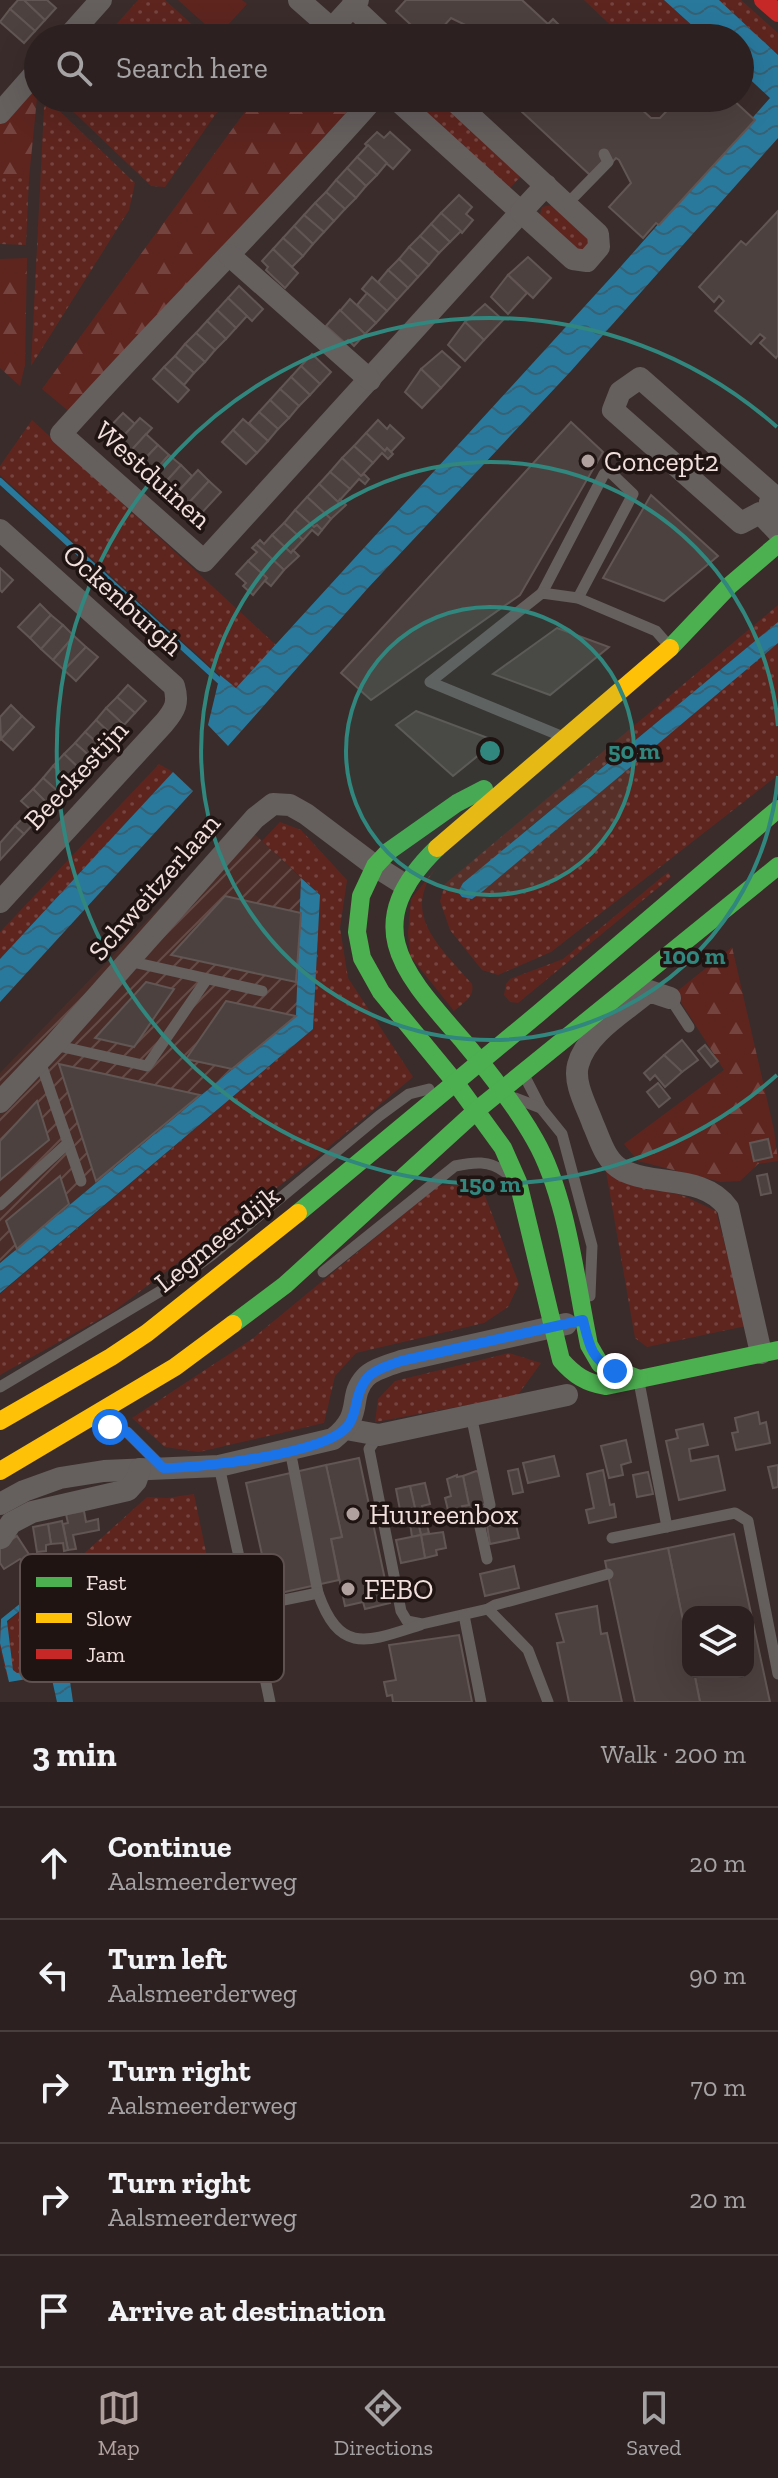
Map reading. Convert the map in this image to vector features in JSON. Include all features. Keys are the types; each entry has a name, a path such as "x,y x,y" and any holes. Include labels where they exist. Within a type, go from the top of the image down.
{"street":[{"path":"80,24 101,0"},
{"path":"299,0 320,24"},
{"path":"763,0 778,13"},
{"path":"337,24 355,3 374,24"},
{"path":"0,113 24,86"},
{"name":"Westduinen","path":"361,112 61,434 204,561 546,185"},
{"path":"410,112 573,259 587,261 599,247 598,234 466,112"},
{"path":"229,255 370,380"},
{"path":"769,509 741,523 613,410 620,392 640,378 773,495 769,509 778,532"},
{"name":"Ockenburgh","path":"0,530 174,686 178,699 175,710 164,723"},
{"path":"639,1379 600,1364 589,1345 550,1172 535,1140 493,1091 480,1061 414,984 400,959 394,937 396,911 405,885 434,851 677,641 729,586 778,544"},
{"path":"677,641 740,601"},
{"name":"Beeckestijn","path":"0,902 164,723"},
{"path":"530,766 457,803 389,851 375,866 361,896 357,932 362,958 381,992 463,1083 503,1148 518,1182 561,1360 581,1380 601,1388 769,1351 728,1208 721,1197 693,1185 638,1176 619,1169 606,1154 580,1092 577,1067 591,1040 649,991 670,998"},
{"name":"Schweitzerlaan","path":"0,1102 255,818 273,804 290,805 306,814 375,866"},
{"name":"Legmeerdijk","path":"0,1421 111,1357 231,1268 463,1083 480,1061 778,809"},
{"path":"375,866 405,885"},
{"path":"0,1471 175,1367 285,1285 477,1110 493,1091 523,1073 778,866"},
{"path":"0,1504 60,1478 104,1471 219,1466 333,1439 346,1429 353,1418 365,1377 379,1369 401,1361 583,1320"},
{"path":"346,1429 379,1435 567,1395"},
{"path":"1,1538 11,1523 32,1512 128,1490 152,1469"}],"lane":[{"path":"566,205 608,162 604,154"},
{"path":"564,737 430,682 542,593 604,474 610,472 633,494 578,598"},
{"path":"542,593 578,598 677,641"},
{"path":"128,961 262,991"},
{"path":"81,1181 68,1143 47,1053 147,1066 207,979"},
{"path":"670,998 689,1027"},
{"path":"523,1073 541,1108 562,1134 592,1246 590,1297 583,1320"},
{"name":"Legmeerdijk","path":"0,1387 174,1283 409,1094 463,1083"},
{"path":"493,1091 541,1108"},
{"path":"0,1205 68,1143"},
{"path":"315,1279 455,1166 494,1164 518,1182"},
{"path":"84,1422 121,1413 200,1364"},
{"path":"639,1379 667,1527"},
{"path":"471,1415 490,1505 480,1527 487,1559"},
{"path":"84,1422 127,1432 152,1469"},
{"path":"379,1435 369,1449 401,1611 407,1621 422,1624"},
{"path":"290,1450 318,1593 326,1616 342,1634 355,1640 386,1636 608,1574"},
{"path":"219,1466 238,1554"},
{"path":"612,1538 735,1513 748,1521 778,1674"},
{"path":"284,1600 318,1593"},
{"path":"488,1609 528,1650 548,1702"},
{"path":"464,1615 481,1702"},
{"path":"266,1682 270,1702"}],"shaded area":[{"path":"242,822 301,878 300,983 296,1016 0,1263 0,1073"}],"green space":[{"path":"138,0 165,0 192,24 117,24"},
{"path":"178,0 242,0 247,4 229,24 205,24"},
{"path":"584,0 664,0 691,24 609,24"},
{"path":"719,0 741,0 778,33 778,55 754,33 754,24 745,24"},
{"path":"24,96 24,112 36,112 29,178 0,177 0,124"},
{"path":"44,112 61,112 135,183 129,210 31,366"},
{"path":"74,112 217,112 165,187 151,186"},
{"path":"245,112 347,112 72,414 42,389"},
{"path":"419,112 453,112 522,175 506,192"},
{"path":"0,177 29,178 26,245 0,244"},
{"path":"552,205 588,238 587,247 578,252 540,215 542,207"},
{"path":"27,258 25,365 20,386 0,368 0,259"},
{"path":"32,420 276,645 235,689 0,475 0,466"},
{"path":"778,605 778,622 520,835 652,747 778,642 778,775 551,952 498,975 482,970 450,930 440,901 445,884"},
{"path":"159,764 173,772 0,959 0,932"},
{"path":"280,822 301,830 347,880 340,928 348,978 413,1077 312,1161 114,1311 0,1375 0,1294 313,1029 320,895 262,841"},
{"path":"436,868 426,885 422,901 424,916 438,944 472,984 470,996 454,1011 410,956 408,933 411,899"},
{"path":"668,872 671,877 518,1003 510,1002 504,995 510,979 563,959"},
{"path":"732,947 774,1130 778,1161 758,1164 740,1181 721,1182 638,1161 624,1144 724,1070 675,993"},
{"path":"606,1171 626,1181 684,1196 716,1211 746,1326 647,1347 635,1338"},
{"path":"480,1183 519,1284 508,1307 484,1323 356,1353 335,1376 324,1423 199,1452 165,1447 132,1418 252,1339 438,1186"},
{"path":"509,1353 541,1363 517,1396 375,1422 378,1399 395,1381"},
{"path":"194,1494 206,1554 84,1554 147,1497"},
{"path":"20,1611 20,1678 8,1680 0,1649 0,1629"}],"water":[{"path":"664,0 719,0 745,24 691,24"},
{"path":"754,33 778,55 778,138 571,371 368,588 228,746 208,725 220,675 236,688 615,273 770,98 754,83"},
{"path":"778,622 778,643 483,891 472,899 462,897 458,892 463,883"},
{"path":"173,772 193,791 0,1002 0,959"},
{"path":"301,878 320,895 313,1029 0,1293 0,1263 296,1016"},
{"path":"20,1604 20,1611 7,1621 13,1670 20,1672 20,1680 9,1682 0,1643 1,1619"},
{"path":"53,1682 70,1682 73,1702 57,1702"}],"building":[{"path":"18,0 24,0 45,20 41,24 27,24 10,9"},
{"path":"24,0 47,0 56,8 45,20"},
{"path":"406,0 522,0 548,24 463,24 451,18 446,24 410,24 396,11"},
{"path":"10,9 27,24 24,24 24,43 0,22"},
{"path":"522,112 644,112 651,118 660,118 666,112 746,112 755,120 659,225 656,223 643,238 609,207 631,183 619,160 616,158 606,169 590,175"},
{"path":"377,132 384,138 390,132 410,150 393,169 365,144"},
{"path":"368,145 387,163 377,175 357,157"},
{"path":"357,157 377,175 366,186 347,168"},
{"path":"347,168 366,186 356,198 336,180"},
{"path":"336,180 356,198 345,209 326,192"},
{"path":"326,192 345,209 334,221 315,203"},
{"path":"459,195 472,207 466,214 473,220 462,233 441,213"},
{"path":"315,203 334,221 324,232 304,215"},
{"path":"778,211 776,358 760,343 765,338 760,334 751,344 715,311 724,301 719,296 714,302 699,287 741,241 746,245"},
{"path":"441,213 461,231 450,242 431,224"},
{"path":"304,215 324,232 313,244 294,226"},
{"path":"431,224 450,242 439,253 420,236"},
{"path":"294,226 313,244 303,256 283,238"},
{"path":"420,236 439,253 429,265 409,247"},
{"path":"283,238 303,256 292,267 273,249"},
{"path":"409,247 429,265 418,277 399,259"},
{"path":"273,249 298,273 285,288 266,270 268,267 262,261"},
{"path":"528,257 551,278 533,298 508,275"},
{"path":"399,259 418,277 408,288 388,270"},
{"path":"388,270 408,288 397,300 378,282"},
{"path":"508,275 527,293 508,314 491,297"},
{"path":"372,277 397,300 387,311 362,289"},
{"path":"239,286 263,309 252,321 228,298"},
{"path":"367,293 387,311 376,323 357,305"},
{"path":"228,298 247,316 236,328 217,310"},
{"path":"350,299 376,323 365,334 340,311"},
{"path":"485,304 503,320 484,340 465,322"},
{"path":"217,310 236,328 226,339 207,321"},
{"path":"340,310 365,334 354,346 348,340 345,343 326,326"},
{"path":"207,321 226,339 215,350 196,333"},
{"path":"465,322 484,340 465,361 448,345"},
{"path":"196,333 215,350 205,362 185,344"},
{"path":"185,344 205,362 194,373 175,356"},
{"path":"442,351 460,367 441,388 421,369"},
{"path":"312,354 331,372 320,384 301,366"},
{"path":"175,356 194,373 184,385 164,367"},
{"path":"301,366 320,384 310,395 291,377"},
{"path":"164,367 189,390 178,402 153,379"},
{"path":"421,369 441,388 422,408 405,392"},
{"path":"291,377 310,395 299,406 280,389"},
{"path":"280,389 299,406 289,418 270,400"},
{"path":"270,400 289,418 278,429 259,412"},
{"path":"259,412 278,429 268,441 249,423"},
{"path":"123,413 135,424 117,443 105,432"},
{"path":"140,418 152,428 129,453 117,443"},
{"path":"243,419 268,441 257,453 233,430"},
{"path":"378,420 387,429 390,425 404,438 391,452 387,448 385,451 366,433"},
{"path":"571,422 603,452 520,595 371,700 341,673"},
{"path":"233,430 257,453 246,464 222,442"},
{"path":"366,433 385,451 387,448 393,454 388,459 382,453 373,463 354,446"},
{"path":"146,434 158,445 140,464 129,453"},
{"path":"158,445 169,455 152,474 140,464"},
{"path":"354,446 373,463 361,476 342,458"},
{"path":"169,455 181,465 163,485 152,474"},
{"path":"342,458 361,476 364,474 369,479 365,484 359,479 350,489 330,472"},
{"path":"181,465 192,476 175,495 163,485"},
{"path":"198,470 209,481 186,506 175,495"},
{"path":"330,472 350,489 338,502 319,484"},
{"path":"209,481 221,492 198,517 186,506"},
{"path":"319,484 338,502 340,499 346,505 331,519 307,497"},
{"path":"651,495 718,556 664,601 603,578"},
{"path":"307,497 331,519 322,530 295,510"},
{"path":"295,510 322,530 318,535 312,530 303,540 284,523"},
{"path":"284,523 303,540 291,553 272,535"},
{"path":"272,535 291,553 293,550 299,556 284,570 256,544 260,540 264,544"},
{"path":"256,544 284,570 271,586 265,581 267,578 248,561 257,552 252,548"},
{"path":"248,561 267,578 253,595 236,574"},
{"path":"0,568 13,580 2,592 0,590"},
{"path":"40,604 51,615 30,638 18,627"},
{"path":"51,615 63,625 41,649 30,638"},
{"path":"63,625 74,636 53,660 41,649"},
{"path":"557,628 609,647 550,695 493,674"},
{"path":"74,636 86,647 64,670 53,660"},
{"path":"86,647 98,657 76,681 64,670"},
{"path":"128,685 146,701 135,713 117,697"},
{"path":"117,697 135,713 124,725 106,708"},
{"path":"11,705 22,716 1,739 0,717"},
{"path":"106,708 124,725 113,736 96,720"},
{"path":"416,711 496,741 453,776 396,725"},
{"path":"22,716 34,727 13,750 1,739"},
{"path":"96,720 113,736 103,748 85,732"},
{"path":"85,732 103,748 93,759 75,743"},
{"path":"75,743 93,759 82,771 64,754"},
{"path":"64,754 82,771 71,782 53,766"},
{"path":"53,766 71,782 61,794 43,778"},
{"path":"43,778 61,794 50,806 33,789"},
{"path":"33,789 50,806 24,834 15,826 31,810 21,801"},
{"path":"15,826 24,834 0,860 0,843"},
{"path":"225,896 301,913 296,982 171,955"},
{"path":"146,982 174,989 134,1047 95,1038"},
{"path":"226,1001 296,1016 232,1069 186,1059"},
{"path":"682,1040 698,1060 682,1072 664,1055"},
{"path":"705,1045 718,1061 711,1067 698,1051"},
{"path":"664,1055 682,1072 665,1087 655,1075 650,1080 644,1073"},
{"path":"59,1064 200,1095 96,1181"},
{"path":"658,1083 670,1098 659,1107 647,1092"},
{"path":"37,1101 49,1140 0,1180 0,1141"},
{"path":"768,1139 772,1157 754,1161 750,1143"},
{"path":"767,1174 771,1193 761,1195 757,1176"},
{"path":"60,1176 69,1204 17,1249 6,1221"},
{"path":"758,1412 760,1424 766,1422 770,1443 736,1450 732,1433 738,1432 735,1418"},
{"path":"703,1424 708,1445 689,1449 691,1461 718,1456 725,1490 679,1500 666,1441 678,1438 676,1430"},
{"path":"626,1440 631,1462 621,1465 623,1475 609,1478 601,1446"},
{"path":"554,1456 559,1476 528,1483 523,1463"},
{"path":"359,1458 390,1603 365,1609 363,1602 345,1606 331,1539 342,1537 326,1465"},
{"path":"326,1465 342,1537 331,1539 339,1580 284,1592 284,1554 262,1554 246,1483"},
{"path":"778,1465 778,1487 773,1488 768,1467"},
{"path":"518,1469 523,1492 513,1494 508,1471"},
{"path":"603,1470 610,1505 614,1504 616,1517 589,1523 586,1510 594,1508 587,1474"},
{"path":"479,1472 486,1504 480,1505 481,1511 464,1515 462,1506 469,1505 463,1476"},
{"path":"648,1472 653,1494 637,1497 633,1475"},
{"path":"463,1476 469,1505 462,1506 464,1515 450,1518 445,1498 451,1496 447,1479"},
{"path":"425,1483 430,1504 422,1506 429,1533 421,1535 410,1486"},
{"path":"410,1486 421,1535 412,1537 408,1509 400,1510 396,1489"},
{"path":"84,1511 86,1522 98,1519 99,1530 73,1535 76,1549 68,1550 63,1524 68,1523 66,1514"},
{"path":"515,1520 519,1538 490,1544 487,1526"},
{"path":"62,1521 68,1550 64,1551 63,1543 51,1544 48,1524"},
{"path":"48,1524 51,1544 46,1545 46,1551 37,1552 33,1527"},
{"path":"443,1532 446,1548 436,1550 437,1555 425,1558 421,1535"},
{"path":"734,1534 749,1606 682,1606 682,1616 668,1548"},
{"path":"421,1535 425,1558 401,1563 396,1540"},
{"path":"17,1536 29,1554 20,1554 20,1559 4,1569 0,1563 0,1547"},
{"path":"668,1548 682,1616 682,1678 695,1678 700,1702 635,1702 605,1561"},
{"path":"514,1566 519,1588 485,1596 480,1574"},
{"path":"597,1606 601,1634 607,1633 622,1702 569,1702 557,1643 564,1642 556,1614"},
{"path":"754,1627 770,1702 700,1702 695,1678 754,1678"},
{"path":"459,1635 472,1702 393,1702 392,1695 387,1696 384,1682 396,1680 389,1645"}],"waterway":[{"path":"0,481 224,685"}],"traffic: fast":[{"path":"670,648 729,586 778,544"},
{"path":"484,789 457,803 389,851 375,866 361,896 357,932 362,958 381,992 455,1082 503,1148 518,1182 561,1360 581,1378 606,1386 778,1350"},
{"path":"298,1213 778,809"},
{"path":"437,848 412,876 399,902 394,926 398,949 408,972 424,994 511,1102 546,1162 563,1213 589,1345 600,1364 639,1379"},
{"path":"233,1324 285,1285 477,1110 778,866"}],"traffic: slow":[{"path":"437,848 670,648"},
{"path":"0,1421 147,1333 298,1213"},
{"path":"0,1471 175,1367 233,1324"}],"traffic: jam":[{"path":"763,0 778,13"}],"place":[{"name":"Concept2","path":"588,461"},
{"name":"Huureenbox","path":"353,1514"},
{"name":"FEBO","path":"348,1589"}],"route":[{"path":"110,1427 127,1432 163,1468 219,1466 290,1450 333,1439 346,1429 353,1418 365,1377 379,1369 401,1361 583,1320 589,1345 600,1364 615,1371"}]}
